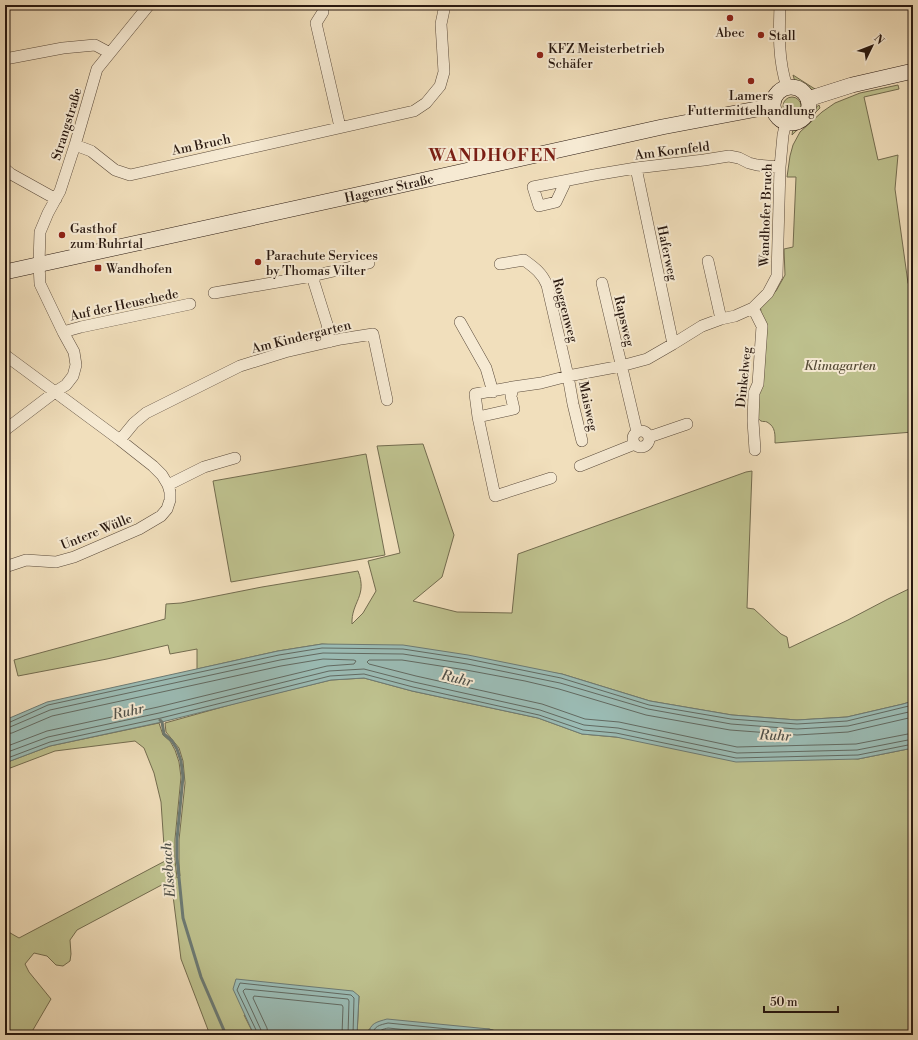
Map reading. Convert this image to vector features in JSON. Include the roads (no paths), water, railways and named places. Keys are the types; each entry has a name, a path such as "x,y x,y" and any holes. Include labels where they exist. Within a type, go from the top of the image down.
{"main road":[{"path":"808,99 852,85 913,71"},
{"path":"792,86 802,90 808,99 809,107 806,114 801,120 794,123 786,122 777,117 772,106 774,96 782,88 792,86"},
{"name":"Hagener Straße","path":"5,272 662,127 772,106"}],"street":[{"name":"Strangstraße","path":"39,264 40,232 60,191 98,69 149,5"},
{"name":"Am Bruch","path":"75,145 91,151 115,170 130,174 414,111 426,103 440,86 444,72 441,24 445,5"},
{"path":"780,5 779,41 783,74 787,87"},
{"path":"323,12 316,23 340,127"},
{"path":"5,58 62,48 95,45 110,53"},
{"name":"Wandhofer Bruch","path":"478,417 475,394 541,383 568,376 621,366 646,359 702,326 735,316 754,308 768,293 777,276 780,167 783,135 786,122"},
{"name":"Am Kornfeld","path":"566,181 636,168 729,156 757,165 780,167"},
{"name":"Haferweg","path":"636,168 673,344"},
{"path":"5,169 11,174 56,199"},
{"name":"Roggenweg","path":"500,264 524,260 544,277 568,376"},
{"path":"708,261 721,319"},
{"path":"214,293 312,276 369,263"},
{"path":"5,430 66,385 73,376 76,366 74,352 40,284 39,264"},
{"path":"312,276 327,324 329,342"},
{"name":"Rapsweg","path":"602,283 637,432"},
{"name":"Auf der Heuschede","path":"63,332 81,326 190,304"},
{"name":"Dinkelweg","path":"754,308 762,326 758,384 754,394 753,421 755,450"},
{"path":"460,322 486,368 493,392"},
{"name":"Am Kindergarten","path":"120,440 134,423 146,413 240,366 285,352 373,334 387,400"},
{"path":"5,355 153,466 162,475 168,485 204,467 235,458"},
{"name":"Maisweg","path":"568,376 582,441"},
{"path":"513,387 511,396 514,409 478,417 495,496 551,478"},
{"path":"649,438 687,424"},
{"path":"580,466 635,444 644,446 648,444 649,438 647,433 644,431 637,432 633,437 635,444"},
{"name":"Untere Wülle","path":"5,567 26,560 56,562 74,557 139,529 161,516 167,509 170,500 168,485"}],"water":[{"name":"Ruhr","path":"322,644 403,645 468,655 562,674 650,701 732,715 797,720 847,717 913,701 913,748 858,759 736,762 616,737 582,734 538,718 412,691 364,678 331,680 162,722 50,746 5,763 5,720 47,702 278,651"},
{"path":"236,979 353,991 359,996 357,1035 254,1035 233,989"},
{"path":"387,1019 489,1029 509,1035 369,1035 372,1025"}],"waterway":[{"name":"Elsebach","path":"160,720 162,722 164,734 172,741 177,749 181,761 183,777 177,839 177,858 183,918 201,977 226,1035"}],"place":[{"name":"Abec","path":"730,18"},
{"name":"Stall","path":"761,35"},
{"name":"KFZ Meisterbetrieb Schäfer","path":"540,55"},
{"name":"Lamers Futtermittelhandlung","path":"751,81"},
{"name":"Gasthof zum Ruhrtal","path":"62,235"},
{"name":"Parachute Services by Thomas Vilter","path":"258,262"},
{"name":"Wandhofen","path":"98,268"}],"district":[{"name":"WANDHOFEN","path":"493,155"}],"park label":[{"name":"Klimagarten","path":"840,365"}]}
